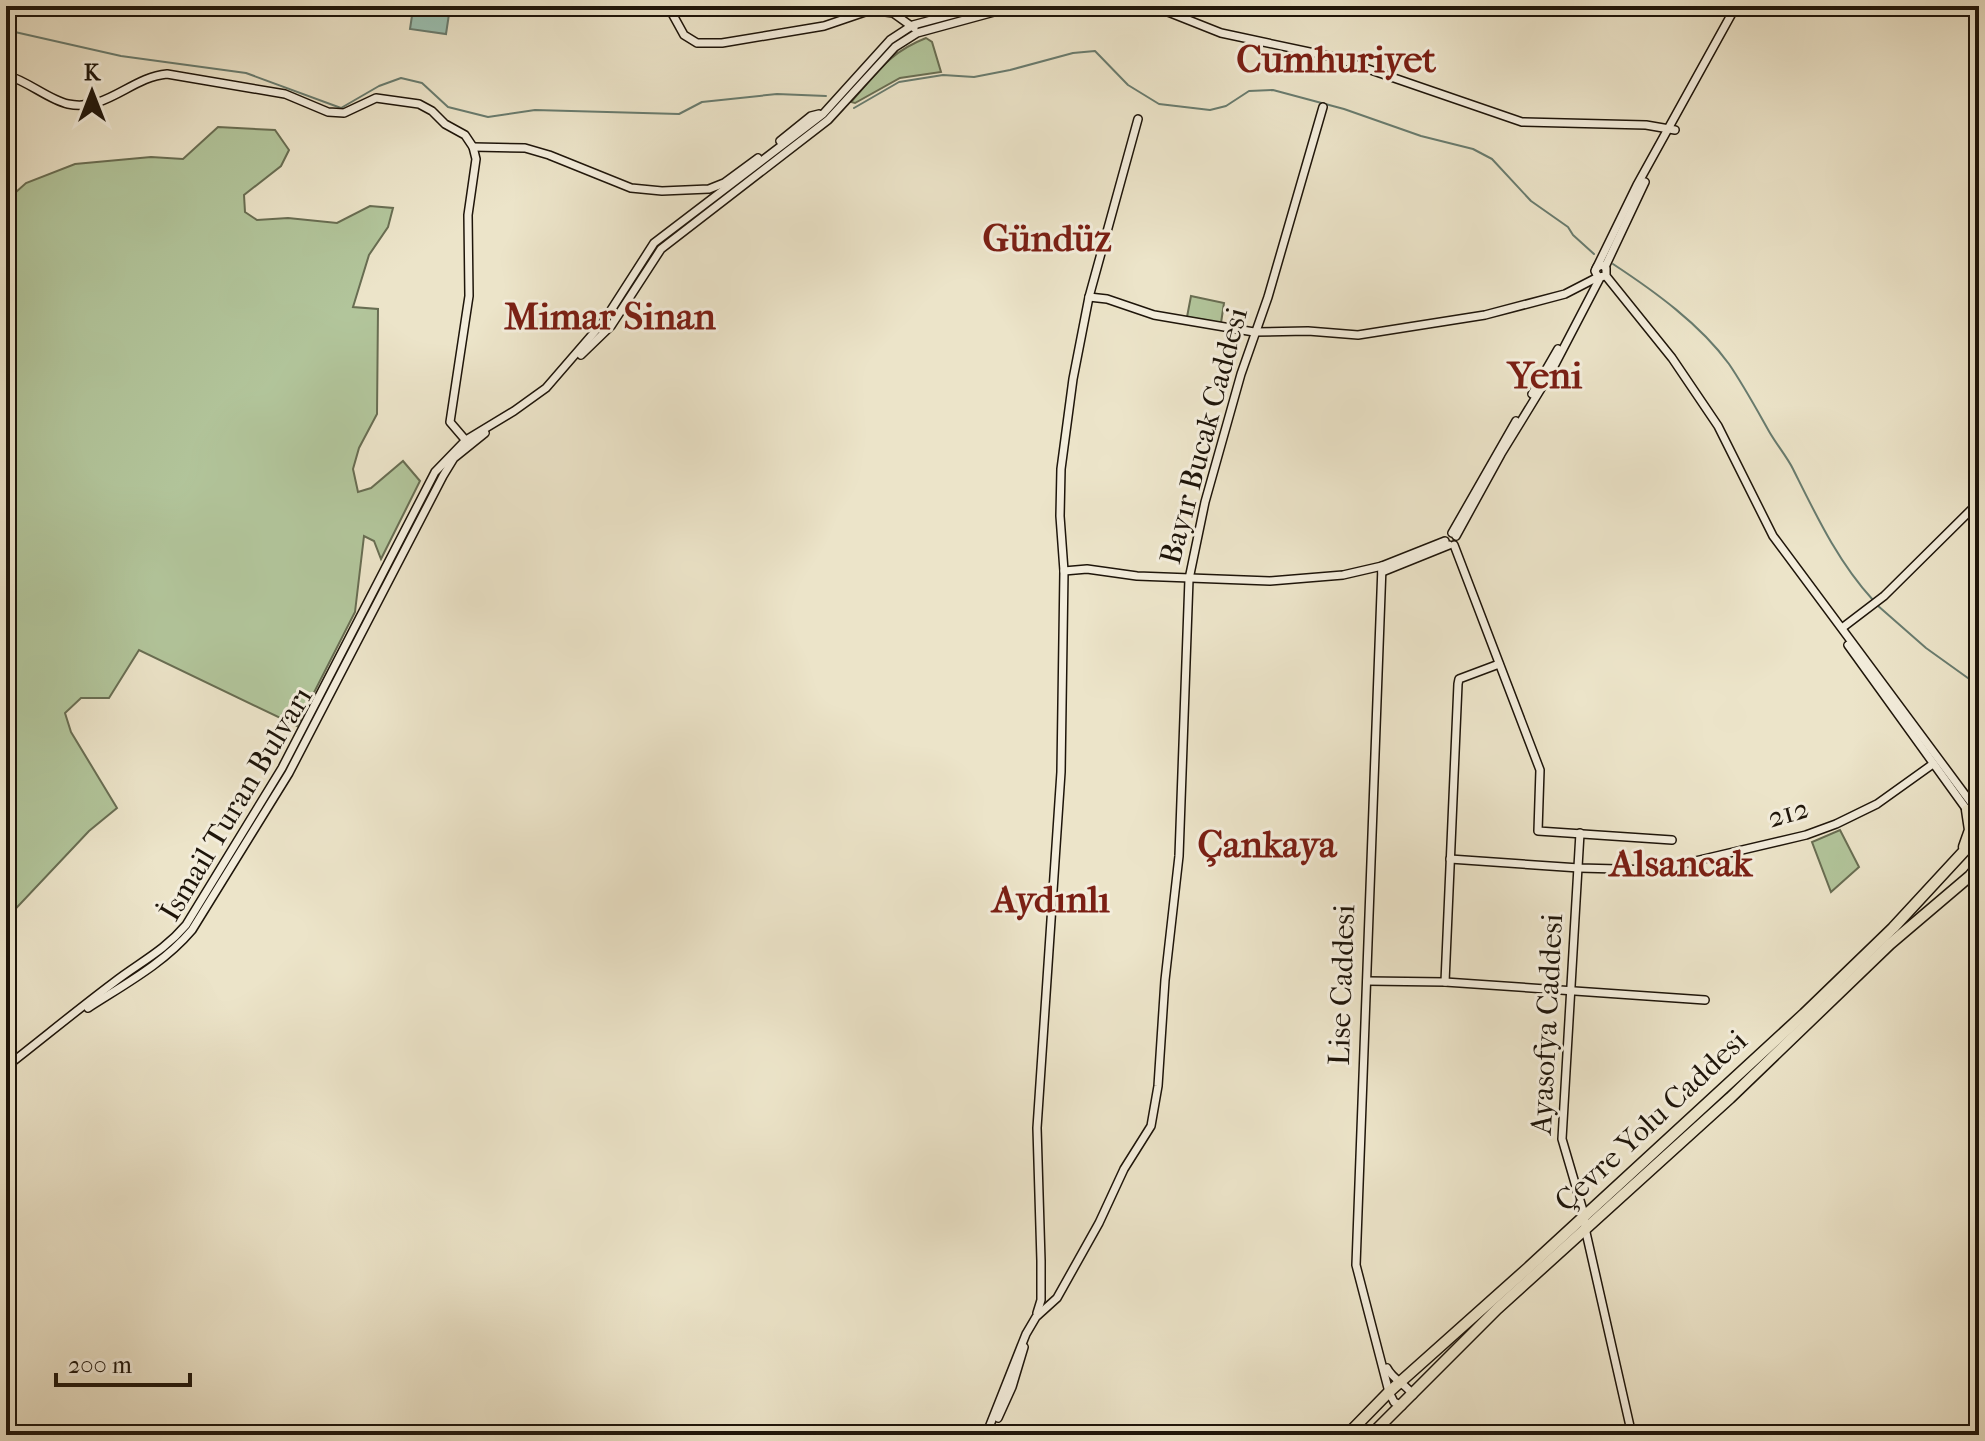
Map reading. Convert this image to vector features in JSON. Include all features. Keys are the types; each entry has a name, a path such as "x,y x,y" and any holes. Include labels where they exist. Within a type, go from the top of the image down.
{"highway":[{"path":"1956,861 1968,840 1976,811"},
{"name":"Çevre Yolu Caddesi","path":"1347,1435 1389,1392 1804,1014 1893,928 1979,834"},
{"name":"Çevre Yolu Caddesi","path":"1371,1435 1497,1309 1730,1098 1890,944 1974,873 1979,865"}],"street":[{"path":"668,6 684,35 697,43 722,43 824,26 871,10 893,13 915,29 1016,6"},
{"path":"473,147 525,148 631,188 662,191 709,189 724,183 811,116 828,115 871,58 904,36 915,29 984,6"},
{"path":"1153,6 1221,33 1333,57 1522,122 1646,125 1673,129"},
{"path":"1064,571 1087,569 1137,576 1270,581 1382,569 1458,540 1454,534 1498,449 1601,274 1637,185 1673,129 1738,6"},
{"path":"893,13 904,36"},
{"path":"6,75 21,79 66,104 108,100 151,75 167,74 285,94 328,112 344,113 376,98 391,99 419,104 445,124 460,130 473,147 476,159 468,215 469,296 450,422 468,443"},
{"name":"Bayır Bucak Caddesi","path":"1036,1317 1057,1298 1099,1223 1124,1169 1151,1126 1158,1086 1165,980 1174,918 1184,775 1189,579 1205,502 1323,107"},
{"name":"İsmail Turan Bulvarı","path":"6,1067 52,1030 158,964 176,950 192,930 289,773 379,590 454,458 468,443 549,390 607,323 654,243 828,115"},
{"path":"988,1435 1016,1355 1036,1317 1041,1300 1038,1114 1061,772 1064,571 1061,469 1073,379 1089,297 1138,119"},
{"path":"1089,297 1107,299 1154,315 1254,332 1308,331 1358,335 1485,315 1565,294 1601,274"},
{"path":"1601,274 1672,358 1718,426 1773,536 1976,811 1979,834"},
{"path":"1601,274 1683,380 1714,428 1773,544 1933,764 1976,811"},
{"path":"1842,628 1884,596 1979,502"},
{"path":"1449,544 1540,770 1538,831 1672,840"},
{"name":"Lise Caddesi","path":"1382,569 1356,1265 1389,1392"},
{"path":"1445,982 1459,679 1499,664"},
{"name":"212","path":"1450,859 1657,870 1806,835 1836,824 1877,804 1933,764"},
{"name":"Ayasofya Caddesi","path":"1580,833 1562,1139 1584,1214 1632,1435"},
{"path":"1367,981 1445,982 1705,1000"},
{"name":"Lise Caddesi","path":"1380,1355 1390,1375 1401,1382"},
{"path":"1401,1382 1413,1395"},
{"path":"1389,1392 1394,1402 1402,1406"}],"shaded area":[{"path":"413,9 449,14 446,34 410,29"},
{"path":"926,38 932,42 941,72 900,78 855,103 851,102 892,57"},
{"path":"218,127 275,130 289,150 281,166 244,195 245,212 257,220 288,218 337,223 370,206 393,208 388,227 369,255 353,307 378,309 377,414 359,448 353,469 358,492 371,488 403,461 420,481 381,559 374,541 364,536 355,612 297,726 139,650 109,698 81,698 65,713 71,732 117,808 89,831 6,919 6,201 26,183 75,164 151,157 183,159"},
{"path":"1191,296 1224,303 1221,323 1187,317"},
{"path":"1840,830 1859,867 1831,892 1812,842"}],"waterway":[{"path":"6,30 121,56 246,73 341,108 379,86 401,78 422,83 448,107 488,117 535,110 679,114 702,102 777,94 826,96"},
{"path":"854,108 899,82 943,75 974,77 1073,53 1095,51 1128,85 1159,104 1210,110 1226,106 1249,91 1273,90 1473,149 1492,159 1531,201 1568,227 1594,254"},
{"path":"1613,264 1690,322 1729,364 1791,464 1838,554 1873,600"},
{"path":"1877,605 1926,648 1979,686"}],"district":[{"name":"Cumhuriyet","path":"1336,59"},
{"name":"Gündüz","path":"1047,238"},
{"name":"Mimar Sinan","path":"610,316"},
{"name":"Yeni","path":"1545,375"},
{"name":"Çankaya","path":"1267,844"},
{"name":"Alsancak","path":"1681,863"},
{"name":"Aydınlı","path":"1051,899"}]}
